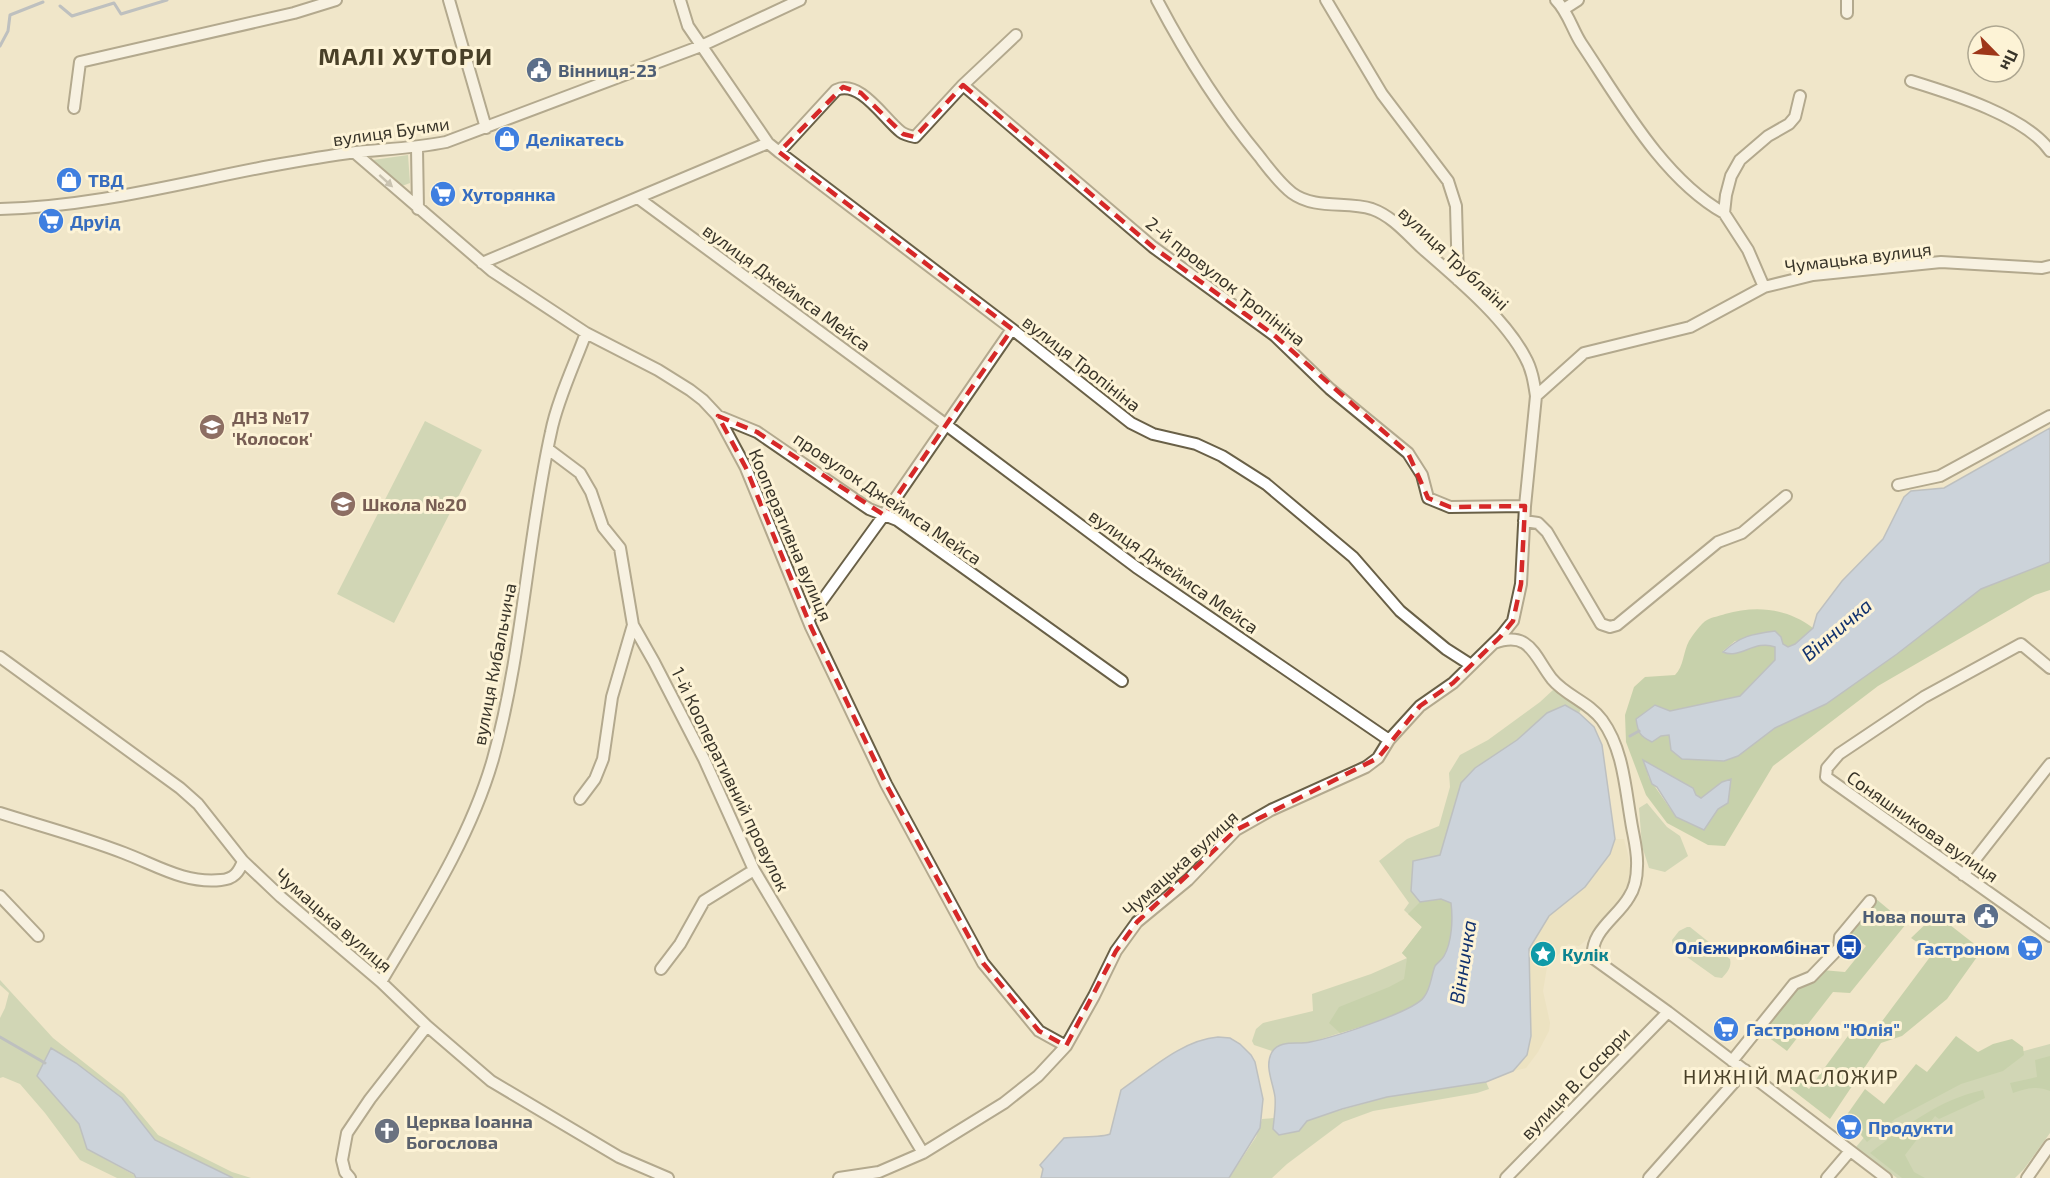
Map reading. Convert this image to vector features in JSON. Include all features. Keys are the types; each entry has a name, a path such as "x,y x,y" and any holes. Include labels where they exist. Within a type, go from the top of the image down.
{"street":[{"path":"74,108 80,62 294,13 336,0"},
{"path":"449,0 486,128"},
{"name":"вулиця Тропініна","path":"680,0 688,26 768,143 1012,328 1131,423 1154,434 1196,444 1222,456 1266,484 1353,557 1400,611 1446,650 1471,665"},
{"name":"вулиця Бучми","path":"0,209 39,208 113,197 271,166 446,142 701,46 800,0"},
{"name":"вулиця Трублаїні","path":"1156,0 1183,49 1236,129 1280,181 1294,195 1314,203 1359,206 1388,217 1495,317 1526,358 1536,396"},
{"path":"1326,0 1382,94 1448,181 1455,206 1458,280"},
{"path":"1556,0 1564,9 1571,28 1643,134 1691,188 1706,202 1724,213 1748,250 1764,287"},
{"path":"1564,9 1578,0"},
{"path":"1847,0 1847,13"},
{"path":"779,152 836,90 843,87 852,88 861,93 903,134 915,137 963,85 1016,35"},
{"path":"1911,81 1965,97 2005,117 2045,144 2050,151"},
{"name":"2-й провулок Тропініна","path":"963,85 1153,247 1274,335 1330,389 1408,453 1422,475 1428,498 1450,507 1525,506"},
{"path":"1724,213 1731,176 1740,160 1768,136 1789,124 1795,117 1800,96"},
{"path":"482,263 768,143"},
{"path":"417,147 418,209"},
{"name":"Кооперативна вулиця","path":"355,153 482,263 586,333 650,366 690,390 703,399 718,416 746,468 808,620 886,784 983,963 1039,1031 1066,1046"},
{"name":"вулиця Джеймса Мейса","path":"638,198 1136,567 1389,740"},
{"path":"0,217 39,208"},
{"name":"Чумацька вулиця","path":"840,1178 879,1172 923,1153 1004,1103 1038,1076 1066,1046 1116,951 1137,922 1188,880 1236,830 1270,810 1366,767 1378,758 1389,740 1420,706 1453,683 1501,636 1513,621 1521,584 1525,506 1536,396 1584,353 1690,327 1764,287 1813,275 1941,262 2042,268 2050,266"},
{"path":"808,620 884,515 1012,328"},
{"name":"вулиця Кибальчича","path":"381,982 443,877 471,820 492,761 508,699 551,429 586,333"},
{"name":"провулок Джеймса Мейса","path":"718,416 744,425 769,439 869,509 897,520 1122,681"},
{"path":"1899,485 1940,476 2050,416"},
{"name":"1-й Кооперативний провулок","path":"548,448 580,473 591,492 603,527 620,548 633,625 704,759 754,870 923,1153"},
{"path":"1524,521 1538,523 1546,532 1601,624 1610,627 1617,625 1718,542 1742,533 1786,496"},
{"path":"580,799 595,778 603,759 612,697 633,625"},
{"path":"1491,644 1516,639 1528,644 1554,681 1601,719 1613,740 1621,761 1637,865 1635,884 1622,908 1596,937 1592,947 1593,958 1732,1060 1886,1178"},
{"name":"Соняшникова вулиця","path":"2050,668 2021,644 1924,697 1839,754 1827,768 1826,777 2050,936"},
{"name":"Чумацька вулиця","path":"0,657 180,788 198,804 243,861 281,897 381,982 490,1081 618,1157 668,1178"},
{"path":"1964,875 2050,764"},
{"path":"0,813 82,838 192,879 232,878 240,870 243,861"},
{"path":"661,969 680,944 704,901 754,870"},
{"path":"0,896 38,936"},
{"path":"1732,1060 1794,984 1811,977 1839,948 1840,937 1870,900"},
{"name":"вулиця В. Сосюри","path":"1506,1178 1668,1012"},
{"path":"350,1178 345,1172 342,1160 347,1133 370,1099 427,1026"},
{"path":"1649,1178 1745,1070"},
{"path":"2027,1178 2050,1145"},
{"path":"1827,1178 1850,1151"}],"highlighted area":[{"path":"963,85 1153,247 1274,335 1408,453 1428,498 1450,507 1525,506 1521,584 1513,621 1501,636 1453,683 1420,706 1378,758 1236,830 1137,922 1116,951 1066,1046 1039,1031 983,963 886,784 811,627 746,468 718,416 757,432 884,515 1012,329 779,152 843,87 861,93 903,134 915,137"}],"green space":[{"path":"408,155 410,183 402,186 373,160"},
{"path":"425,421 482,450 394,623 337,594"},
{"path":"2050,562 2050,590 2035,595 1878,686 1773,766 1725,846 1708,845 1667,823 1646,795 1626,742 1625,715 1634,687 1645,677 1675,675 1689,641 1707,620 1737,611 1760,609 1782,612 1813,628 1795,644 1788,647 1783,644 1781,637 1735,641 1723,651 1730,652 1768,645 1775,647 1775,660 1740,696 1670,711 1661,736 1669,735 1704,759 1724,761 1737,756 1775,728 1826,704 1897,654 1981,589","holes":["1644,761 1701,798 1722,782 1704,830 1676,817 1649,778"]},
{"path":"1554,681 1584,704 1579,713 1565,705 1547,713 1517,740 1461,783 1440,855 1453,923 1371,1023 1309,1043 1282,1044 1272,1051 1254,1045 1252,1041 1256,1029 1263,1023 1313,1011 1312,994 1371,974 1407,958 1402,953 1422,927 1404,910 1409,903 1379,861 1407,839 1439,826 1450,787 1449,773 1460,755 1488,740 1540,702 1553,690"},
{"path":"1647,803 1667,827 1680,836 1688,856 1665,872 1649,868 1642,846 1639,808"},
{"path":"1875,898 1906,924 1850,993 1833,992 1787,1051 1760,1031 1796,986 1822,970 1845,972 1866,946 1848,932"},
{"path":"1441,899 1451,903 1451,938 1444,957 1435,967 1424,997 1408,1010 1397,1015 1340,1033 1329,1023 1339,1007 1404,979 1407,958 1402,953 1422,927 1408,914 1420,902"},
{"path":"1936,914 1982,950 1947,999 1902,1036 1881,1043 1830,1119 1790,1088 1797,1080 1809,1089 1856,1025 1871,1036 1933,953 1911,938"},
{"path":"1687,927 1730,959 1730,967 1722,978 1715,977 1673,947 1672,940 1679,931"},
{"path":"0,980 53,1038 124,1094 158,1135 232,1172 251,1178 233,1178 155,1140 122,1098 37,1076 79,1124 87,1149 136,1178 117,1178 80,1160 20,1084 3,1077 0,1078 0,1018 9,993 0,985"},
{"path":"1956,1036 1978,1052 1993,1044 2012,1039 2023,1047 2024,1055 2003,1071 1961,1084 1895,1119 1867,1142 1861,1135 1863,1129 1846,1116 1865,1089 1884,1104 1916,1064 1927,1072"},
{"path":"2050,1044 2050,1133 2015,1178 1897,1178 1856,1147 1891,1105 1935,1075"},
{"path":"2050,1056 2050,1091 2036,1088 2013,1093 2010,1083 2037,1077 2035,1060"},
{"path":"1486,1082 1489,1089 1477,1093 1373,1111 1343,1122 1272,1178 1229,1178 1256,1137 1262,1119 1274,1118 1273,1129 1387,1097"},
{"path":"1983,1090 1985,1098 1939,1119 1935,1116 1905,1155 1914,1172 1925,1178 1902,1178 1870,1153 1909,1124 1937,1107"}],"sand":[{"name":"Кулік","path":"1615,839 1624,839 1631,870 1629,888 1618,907 1594,934 1579,946 1568,944 1547,967 1543,991 1550,1023 1549,1031 1526,1068 1513,1071 1527,1055 1529,949 1549,916 1585,887 1610,854"}],"water":[{"path":"2050,428 2050,562 1981,589 1897,654 1826,704 1775,728 1738,756 1724,761 1682,759 1671,750 1669,735 1661,736 1652,742 1640,733 1636,719 1655,705 1670,711 1740,696 1775,660 1775,647 1768,645 1729,654 1723,652 1735,642 1747,637 1775,631 1781,637 1783,644 1788,647 1795,644 1813,628 1817,614 1842,581 1883,539 1904,497 1911,491 1944,488"},
{"path":"1565,705 1579,713 1594,727 1602,745 1615,839 1610,854 1585,887 1549,916 1529,949 1531,1036 1527,1055 1513,1071 1486,1082 1387,1097 1307,1121 1299,1131 1279,1135 1273,1129 1275,1101 1269,1063 1272,1052 1280,1045 1310,1042 1371,1024 1405,1010 1424,997 1430,986 1435,966 1443,957 1449,944 1452,909 1451,903 1441,899 1420,902 1411,891 1413,861 1440,855 1461,783 1475,768 1517,740 1547,713"},
{"path":"1643,760 1693,788 1696,795 1701,798 1722,782 1731,779 1728,803 1718,809 1704,830 1676,817 1657,787 1652,784"},
{"path":"1230,1038 1251,1055 1255,1062 1263,1099 1260,1128 1229,1178 1041,1178 1043,1169 1040,1165 1064,1138 1110,1134 1121,1090 1179,1050 1205,1039"},
{"path":"51,1048 76,1063 122,1098 155,1140 233,1178 136,1178 134,1174 87,1149 79,1124 37,1076"}],"waterway":[{"path":"60,6 72,16 114,3 121,14 167,0"},
{"path":"0,46 8,31 10,15 43,2"},
{"name":"Вінничка","path":"1630,736 1639,731"},
{"path":"0,1037 45,1063"}],"place":[{"name":"Вінниця-23","path":"539,70"},
{"name":"Делікатесь","path":"507,139"},
{"name":"ТВД","path":"69,180"},
{"name":"Хуторянка","path":"443,194"},
{"name":"Друід","path":"51,221"},
{"name":"ДНЗ №17 'Колосок'","path":"212,427"},
{"name":"Школа №20","path":"343,504"},
{"name":"Нова пошта","path":"1986,916"},
{"name":"Олієжиркомбінат","path":"1849,947"},
{"name":"Гастроном","path":"2030,948"},
{"name":"Кулік","path":"1543,954"},
{"name":"Гастроном \"Юлія\"","path":"1726,1029"},
{"name":"Продукти","path":"1849,1127"},
{"name":"Церква Іоанна Богослова","path":"387,1131"}],"district":[{"name":"МАЛІ ХУТОРИ","path":"406,55"},
{"name":"НИЖНІЙ МАСЛОЖИР","path":"1791,1076"}]}
